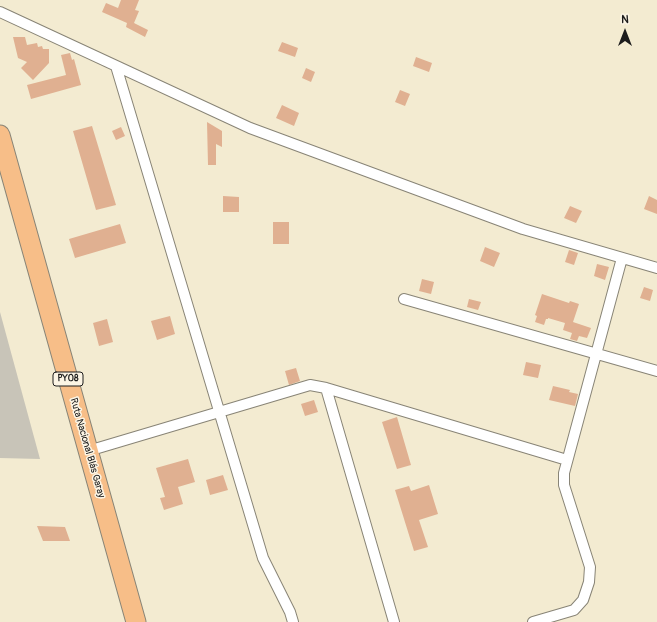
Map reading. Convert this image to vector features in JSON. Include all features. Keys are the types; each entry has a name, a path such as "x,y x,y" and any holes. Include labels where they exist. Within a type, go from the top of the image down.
{"highway":[{"name":"Ruta Nacional Blás Garay","path":"0,135 136,622"}],"street":[{"path":"0,12 250,128 523,229 657,268"},
{"path":"116,66 262,558 290,612 293,622"},
{"path":"533,622 574,610 583,600 589,582 590,567 564,486 564,473 622,258"},
{"path":"404,299 657,370"},
{"path":"88,450 310,385 326,388 567,460"},
{"path":"326,388 394,622"}],"shaded area":[{"path":"0,312 40,459 0,458"}],"building":[{"path":"121,0 139,0 135,10 139,11 134,23 148,30 145,37 126,27 127,23 102,12 106,3 118,8"},
{"path":"13,37 25,37 27,45 37,43 38,47 42,46 43,49 49,49 49,63 33,80 21,68 27,62 18,58"},
{"path":"282,42 298,48 295,57 278,51"},
{"path":"70,53 72,60 74,59 81,85 31,99 27,85 66,75 61,55"},
{"path":"416,57 432,63 429,72 413,66"},
{"path":"306,68 315,72 311,82 302,78"},
{"path":"400,90 410,94 405,106 395,102"},
{"path":"282,105 299,113 294,126 276,118"},
{"path":"207,122 222,131 222,147 216,144 216,165 208,165"},
{"path":"92,126 116,205 96,210 73,131"},
{"path":"121,127 125,136 116,140 112,131"},
{"path":"223,196 239,197 239,212 223,212"},
{"path":"649,196 657,200 657,214 644,209"},
{"path":"570,206 582,211 576,223 564,218"},
{"path":"273,222 289,222 289,244 273,244"},
{"path":"120,224 126,243 75,258 69,239"},
{"path":"485,247 500,253 494,267 480,261"},
{"path":"569,250 578,253 574,265 565,262"},
{"path":"597,264 609,267 605,280 594,276"},
{"path":"422,279 434,282 431,294 419,291"},
{"path":"644,287 653,290 650,301 640,298"},
{"path":"542,294 569,303 570,301 579,304 573,322 591,328 587,338 579,336 577,341 570,339 572,333 563,330 565,323 548,318 546,319 544,325 535,322 537,316 535,315"},
{"path":"469,299 481,302 478,310 467,307"},
{"path":"170,316 175,334 157,340 151,321"},
{"path":"107,319 113,342 99,346 93,323"},
{"path":"526,362 541,365 538,378 523,375"},
{"path":"296,368 300,381 289,385 285,371"},
{"path":"553,386 570,390 569,392 578,394 575,406 549,400"},
{"path":"314,400 318,412 305,416 301,404"},
{"path":"397,417 411,465 397,469 382,422"},
{"path":"188,459 195,482 178,487 183,504 164,510 160,498 165,497 156,468"},
{"path":"223,475 228,490 210,495 206,480"},
{"path":"429,485 438,514 419,520 428,547 414,551 395,490 409,486 411,491"},
{"path":"37,526 65,527 70,541 43,541"}]}
